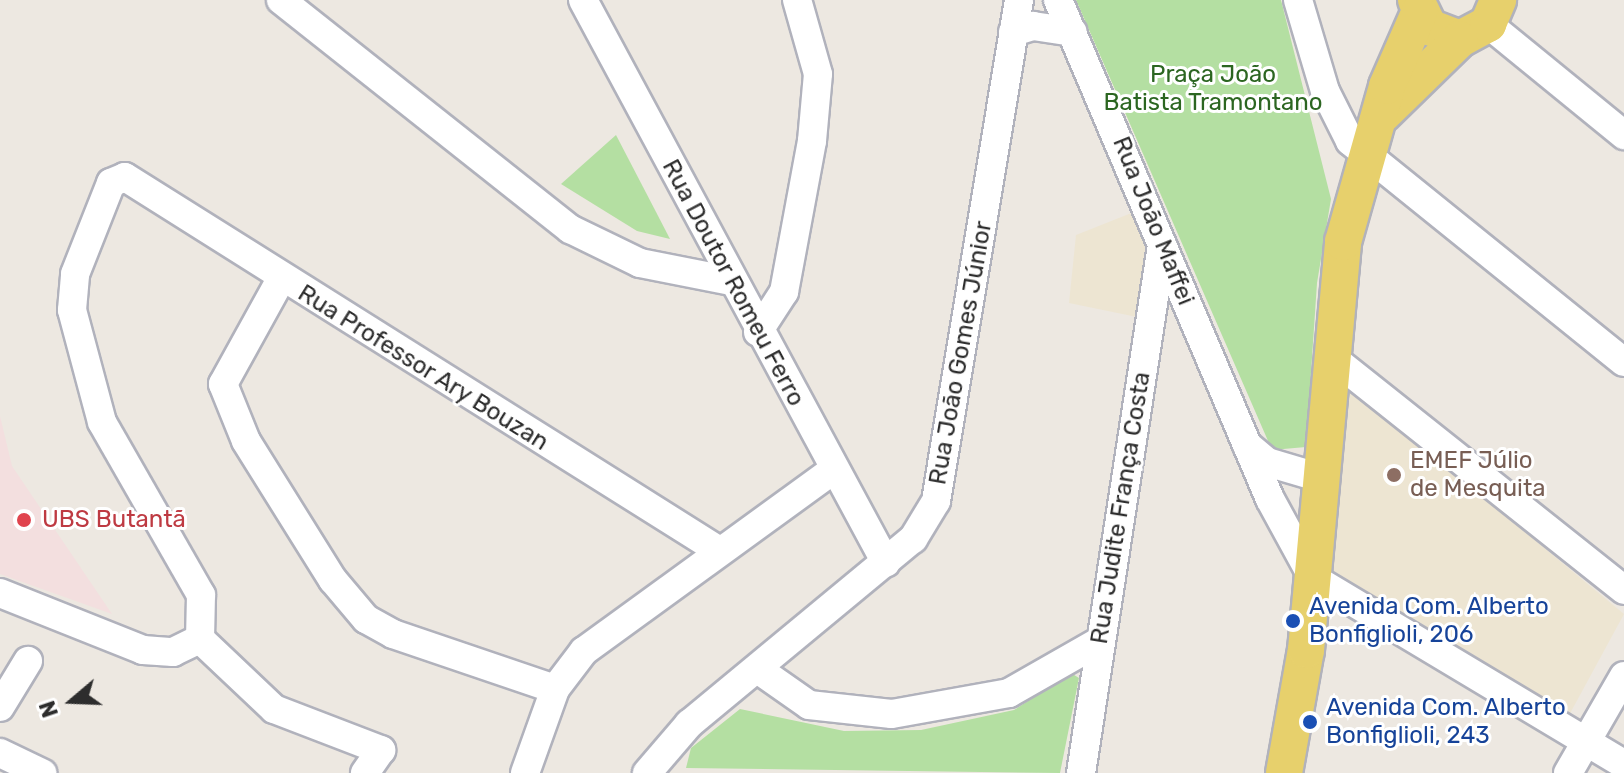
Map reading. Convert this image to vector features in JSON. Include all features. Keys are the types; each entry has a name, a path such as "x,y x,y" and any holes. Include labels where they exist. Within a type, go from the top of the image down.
{"main road":[{"path":"1418,6 1435,32 1482,21"},
{"path":"1284,773 1313,578 1330,356 1343,242 1387,86 1418,6"},
{"path":"1376,131 1482,21"}],"street":[{"path":"281,0 570,229 640,263 731,281"},
{"name":"Rua Doutor Romeu Ferro","path":"583,0 758,332 886,563"},
{"path":"758,332 784,292 812,141 818,74 797,0"},
{"name":"Rua João Gomes Júnior","path":"647,773 689,724 759,670 886,563 925,523 943,474 1019,0"},
{"name":"Rua João Maffei","path":"1058,0 1246,444 1313,578"},
{"path":"1298,0 1325,91 1342,131 1376,131 1624,362"},
{"path":"1482,21 1624,135"},
{"path":"1013,32 1033,26 1073,32"},
{"name":"Rua Professor Ary Bouzan","path":"200,639 201,595 102,422 72,310 75,274 111,183 132,177 281,279 718,550"},
{"name":"Rua Judite França Costa","path":"1081,773 1162,244"},
{"path":"281,279 223,384 246,441 333,580 366,619 393,634 555,689"},
{"path":"1330,356 1624,590"},
{"path":"1246,444 1267,462 1321,478"},
{"path":"525,773 555,689 606,630 833,470"},
{"path":"1313,578 1624,764"},
{"path":"0,593 143,650 173,652 200,639 274,709 373,762"},
{"path":"759,670 809,705 892,714 1009,693 1100,641"},
{"path":"0,707 28,661"},
{"path":"1568,773 1624,676"},
{"path":"0,753 42,773"}],"shaded area":[{"path":"1139,210 1148,240 1137,317 1069,303 1076,235"},
{"name":"EMEF Júlio de Mesquita","path":"1340,379 1624,614 1567,719 1323,571"},
{"name":"UBS Butantã","path":"0,416 12,466 112,614 0,574"}],"green space":[{"name":"Praça João Batista Tramontano","path":"1076,0 1281,0 1331,199 1317,283 1306,447 1272,450"},
{"path":"616,135 670,239 637,231 561,184"},
{"path":"1071,673 1079,678 1060,773 686,768 691,748 740,709 844,731 921,730 1014,710"}],"place":[{"name":"EMEF Júlio de Mesquita","path":"1394,475"},
{"name":"UBS Butantã","path":"24,520"},
{"name":"Avenida Com. Alberto Bonfiglioli, 206","path":"1293,621"},
{"name":"Avenida Com. Alberto Bonfiglioli, 243","path":"1310,722"}]}
